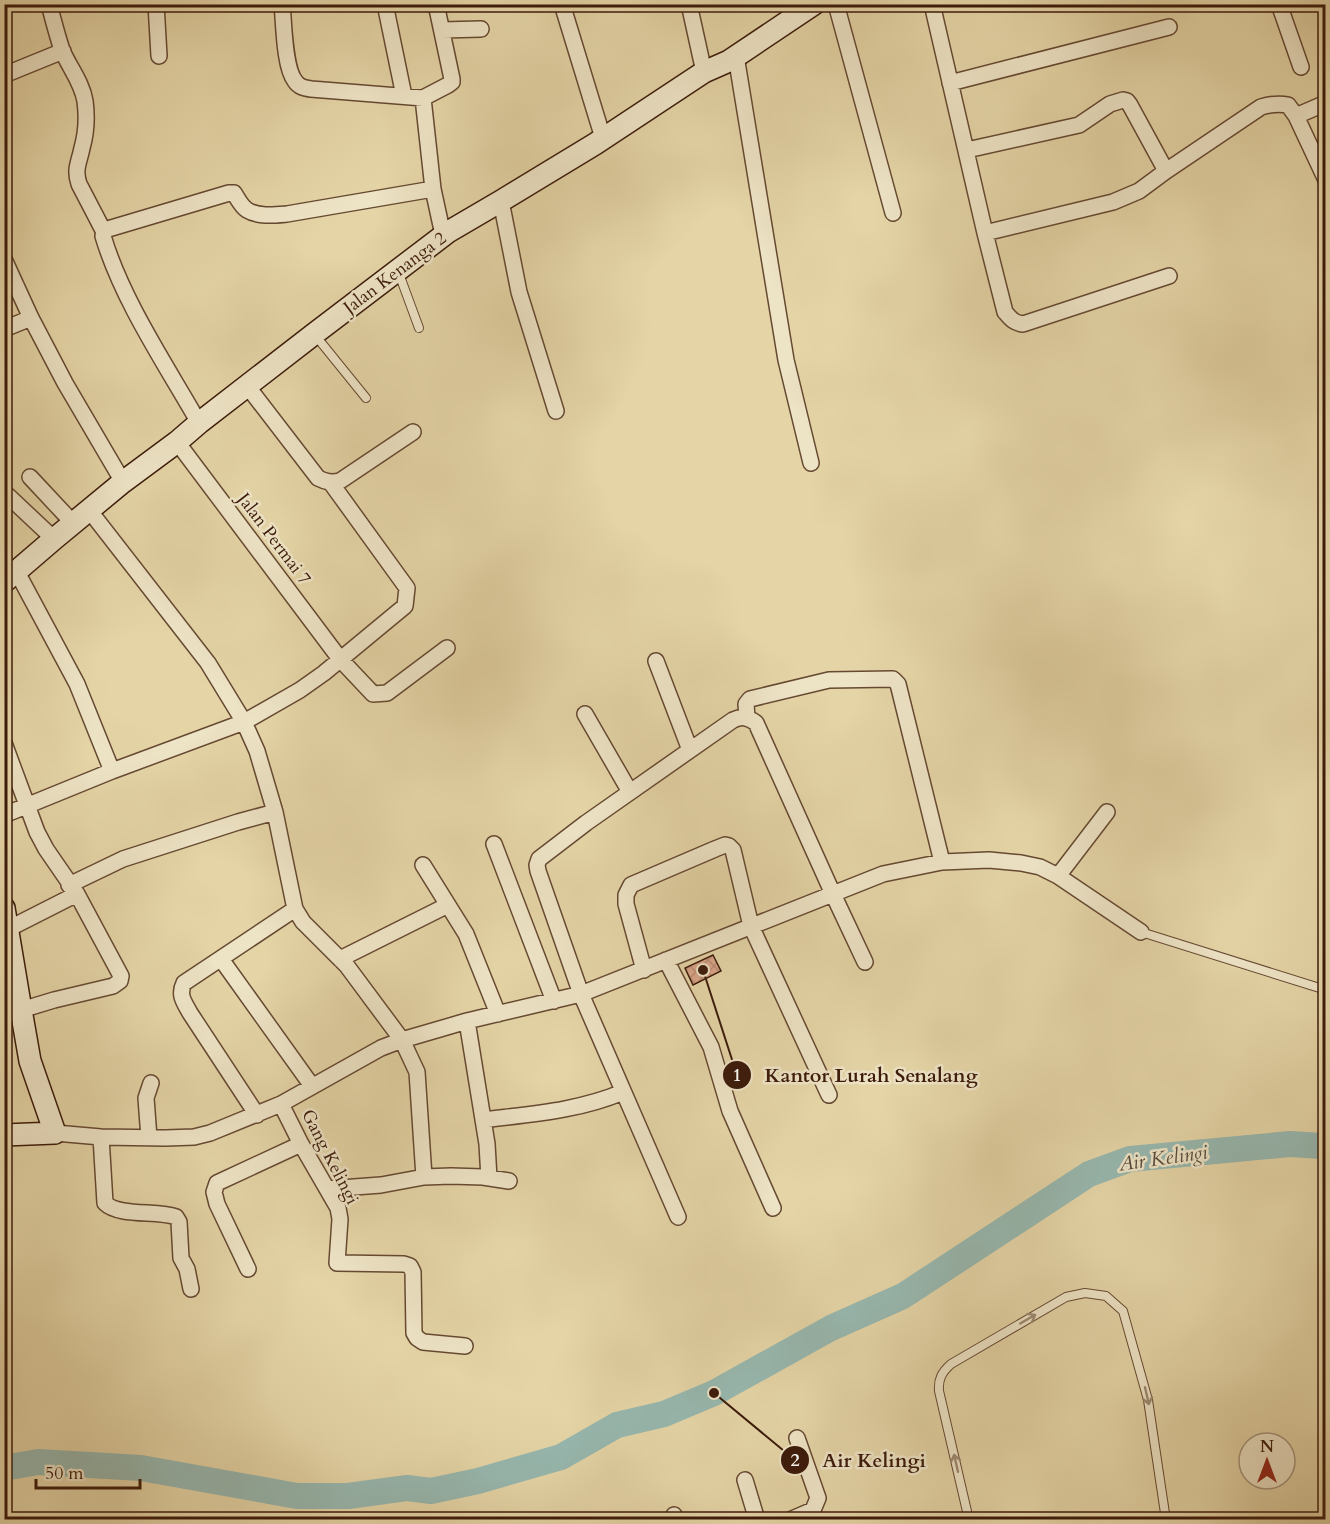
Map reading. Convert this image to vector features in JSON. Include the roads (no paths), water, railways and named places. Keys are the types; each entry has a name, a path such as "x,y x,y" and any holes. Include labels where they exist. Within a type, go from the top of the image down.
{"main road":[{"name":"Jalan Kenanga 2","path":"11,577 54,538 123,482 443,235 603,138 704,72 729,61 802,8"},
{"path":"4,908 15,1006 30,1061 55,1133 4,1135"}],"street":[{"path":"49,4 63,51 78,78 85,101 83,147 77,164 76,176 104,232 103,236 109,255 132,306 199,423"},
{"path":"156,4 159,56"},
{"path":"282,4 288,69 301,87 423,98 452,82 436,4"},
{"path":"385,4 404,96"},
{"path":"562,4 603,138"},
{"path":"689,4 704,72"},
{"path":"836,4 892,213"},
{"path":"932,4 1005,312 1015,323 1023,324 1169,276"},
{"path":"1279,4 1301,67"},
{"path":"950,83 1169,27"},
{"path":"442,30 481,29"},
{"path":"4,75 63,51"},
{"path":"736,56 786,360 811,463"},
{"path":"423,98 433,189 443,235"},
{"path":"967,150 1079,125 1110,104 1123,99 1130,105 1166,171"},
{"path":"1296,116 1326,103"},
{"path":"985,233 1113,202 1139,191 1261,107 1270,104 1288,105 1296,116 1326,180"},
{"path":"104,232 139,219 229,193 234,194 246,210 256,214 275,215 433,189"},
{"path":"501,201 519,291 556,411"},
{"path":"4,259 31,318 65,383 123,482"},
{"path":"4,329 31,318"},
{"path":"248,387 318,478 324,482 331,483 340,480 413,432"},
{"name":"Jalan Permai 7","path":"177,442 340,659 373,694 387,693 447,648"},
{"path":"30,477 81,516 208,663 244,722 257,752 275,812 295,909 303,922 347,966 402,1040 417,1072 424,1177"},
{"path":"4,815 112,771 244,722 324,674 405,606 407,588 331,483"},
{"path":"4,492 54,538"},
{"path":"11,577 77,684 112,771"},
{"path":"656,662 690,750"},
{"path":"747,718 746,704 750,699 829,680 892,679 898,684 942,862"},
{"path":"585,714 630,792"},
{"path":"678,1217 581,994 538,871 539,859 733,720 740,717 747,718 756,723 866,962"},
{"path":"4,743 26,805 42,840 121,976 120,981 113,986 54,1000 15,1006"},
{"path":"8,929 123,859 275,812"},
{"path":"1058,876 1107,813"},
{"path":"494,844 554,1002"},
{"path":"644,970 626,904 626,895 631,885 725,845 729,846 733,850 751,926 829,1095"},
{"path":"55,1133 149,1138 194,1137 210,1133 281,1104 381,1048 402,1040 467,1021 581,994 884,874 942,862 989,860 1040,867 1058,876 1141,932"},
{"path":"423,866 469,940 498,1014"},
{"path":"340,959 448,905"},
{"path":"257,1115 190,1012 181,995 181,989 184,983 295,909"},
{"path":"221,959 312,1086"},
{"path":"666,960 711,1047 730,1111 773,1208"},
{"path":"467,1021 487,1144 489,1178"},
{"path":"149,1138 146,1098 151,1083"},
{"path":"483,1120 566,1110 602,1101 623,1092"},
{"name":"Gang Kelingi","path":"281,1104 338,1208 340,1219 337,1263 410,1266 413,1272 414,1334 423,1342 465,1346"},
{"path":"101,1137 105,1203 108,1207 176,1217 179,1222 181,1258 187,1269 191,1289"},
{"path":"248,1269 217,1204 214,1192 217,1183 301,1144"},
{"path":"327,1189 381,1185 424,1177 451,1176 509,1181"},
{"path":"790,1520 813,1510 818,1498 797,1438"},
{"path":"745,1480 757,1520"}],"lane":[{"path":"398,270 419,328"},
{"path":"314,334 366,398"},
{"path":"1141,932 1326,990"},
{"path":"969,1520 939,1391 940,1376 951,1364 1066,1297 1085,1293 1106,1296 1124,1311 1148,1400 1166,1520"}],"waterway":[{"name":"Air Kelingi","path":"4,1468 38,1462 141,1468 297,1496 348,1496 407,1488 431,1491 478,1481 561,1457 617,1425 664,1414 714,1393 831,1328 903,1296 1089,1174 1130,1159 1290,1144 1326,1148"}],"place":[{"name":"Kantor Lurah Senalang","path":"703,970"},
{"name":"Air Kelingi","path":"714,1393"}]}
